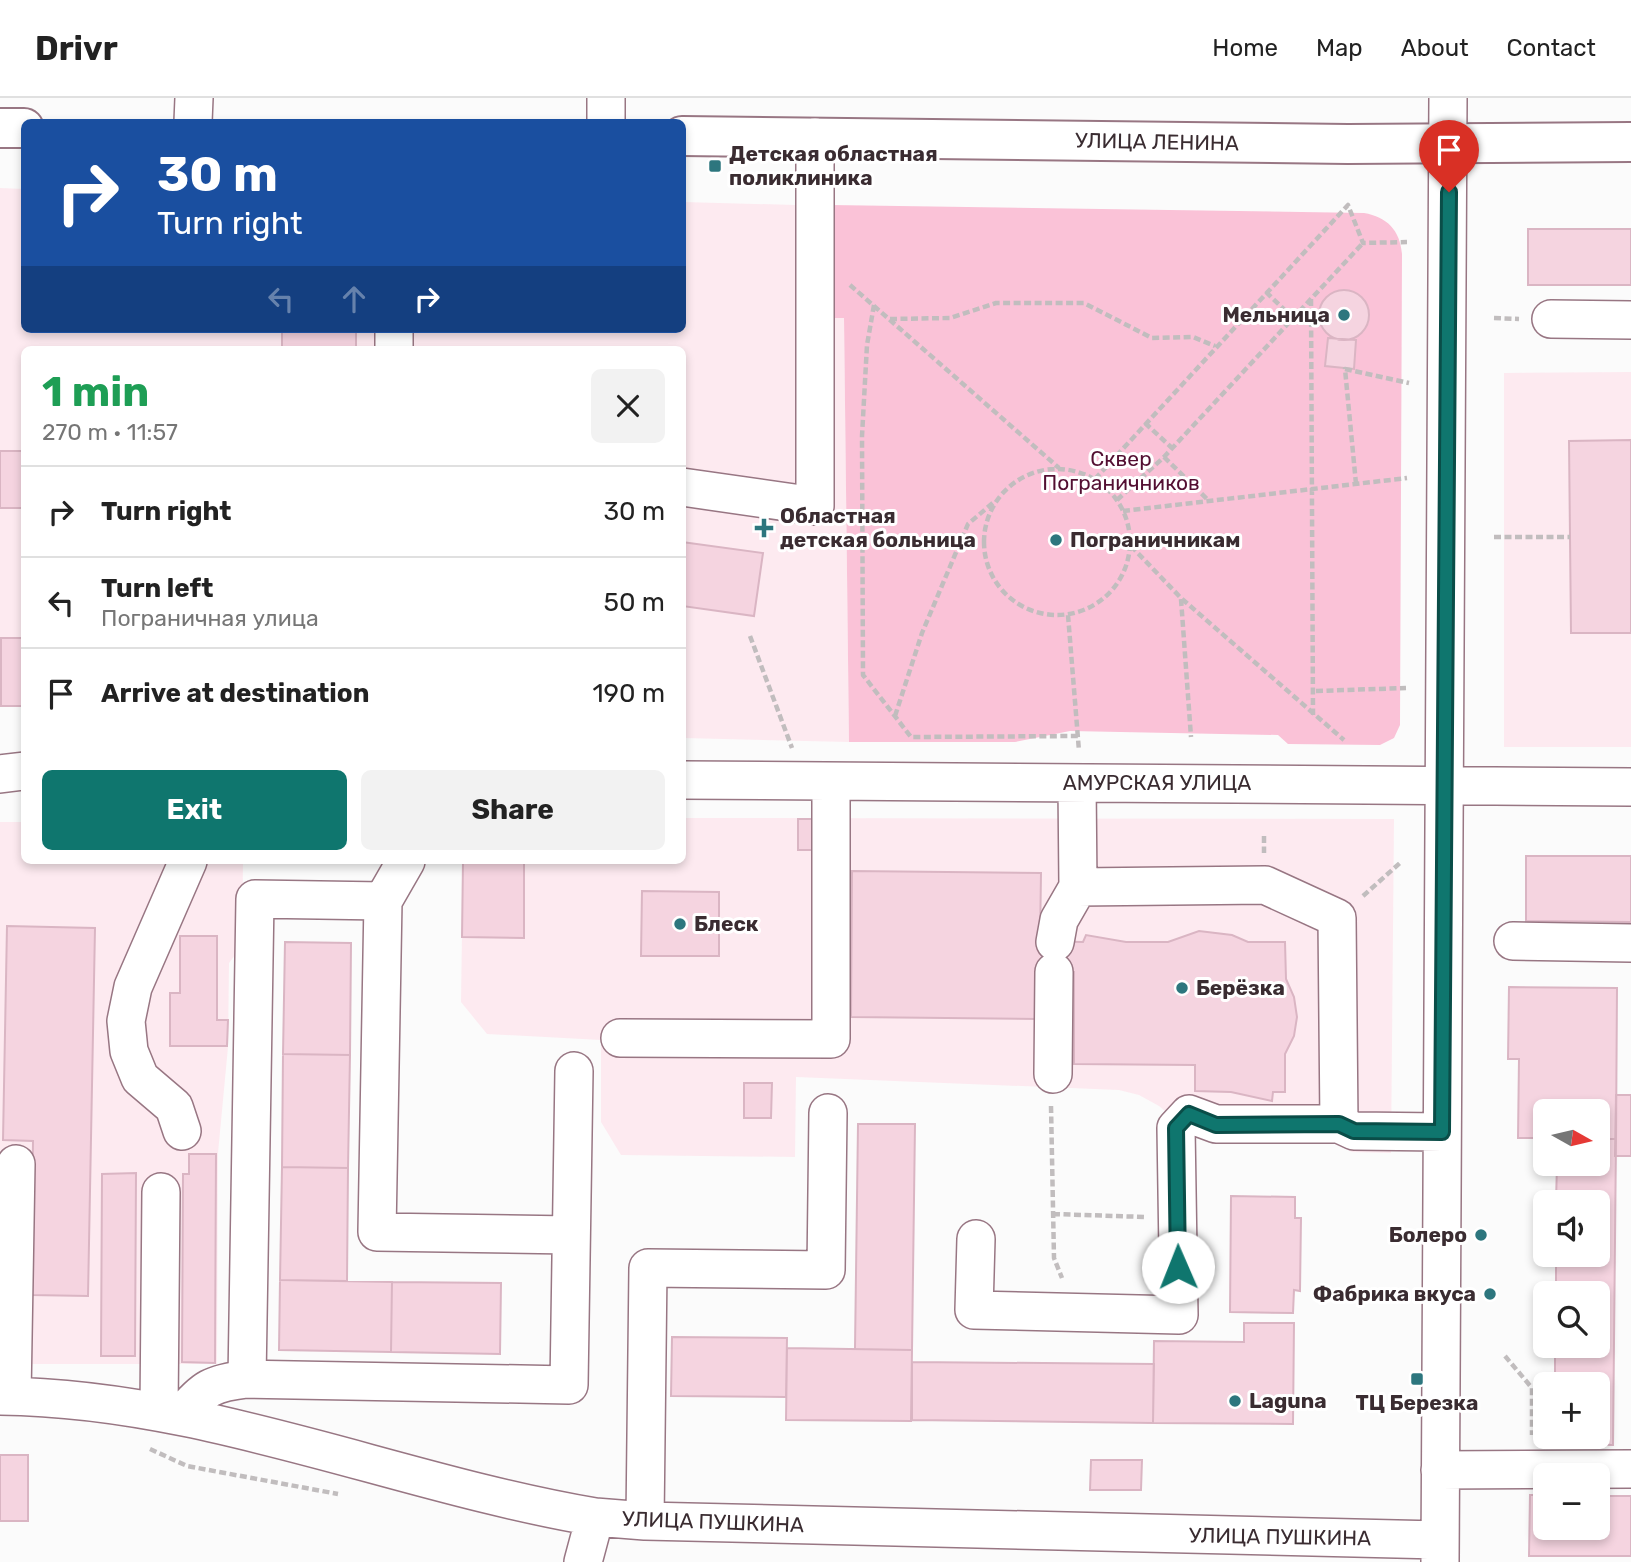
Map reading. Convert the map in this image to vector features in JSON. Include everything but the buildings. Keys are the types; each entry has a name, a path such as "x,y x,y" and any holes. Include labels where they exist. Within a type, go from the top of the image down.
{"main road":[{"path":"0,128 21,128"},
{"name":"УЛИЦА ЛЕНИНА","path":"686,136 1348,144 1631,142"}],"street":[{"path":"193,119 194,98"},
{"path":"606,98 606,119"},
{"path":"1439,1551 1448,98"},
{"path":"686,488 816,506 815,137"},
{"path":"1551,319 1631,320"},
{"name":"АМУРСКАЯ УЛИЦА","path":"686,780 1631,787"},
{"path":"620,1038 831,1039 831,782"},
{"path":"1052,1087 1054,957 1059,920 1078,887 1077,783"},
{"path":"182,1131 174,1107 140,1078 129,1051 126,1021 133,987 187,864"},
{"path":"404,864 383,901 377,1232 571,1235"},
{"path":"1078,887 1265,885 1337,918 1339,1124"},
{"path":"247,1379 255,899 383,901"},
{"path":"1513,941 1631,943"},
{"path":"170,1413 200,1392 224,1382 247,1379 569,1385 574,1071"},
{"path":"645,1521 648,1268 826,1270 828,1113"},
{"path":"976,1239 974,1310 1180,1315 1176,1128 1189,1114 1216,1125 1339,1124 1354,1131 1442,1132"},
{"path":"6,1396 16,1164"},
{"path":"160,1192 170,1413"},
{"name":"УЛИЦА ПУШКИНА","path":"6,1396 61,1397 170,1413 595,1517 1439,1551"},
{"path":"1440,1470 1631,1469"},
{"path":"583,1562 595,1517"}],"path":[{"path":"1095,479 1348,205 1363,243"},
{"path":"1117,500 1164,457 1363,243 1406,242"},
{"path":"815,254 1059,469"},
{"path":"1266,292 1293,318"},
{"path":"1311,299 1315,691 1313,715"},
{"path":"890,319 950,318 996,303 1084,303 1152,338 1193,337 1216,347"},
{"path":"874,305 867,345 862,436 863,675 911,737 1080,736 1068,615"},
{"path":"1356,484 1345,369 1409,383"},
{"path":"1145,422 1172,448"},
{"path":"1164,457 1208,500"},
{"path":"895,716 922,633 968,524 1013,483 1035,472 1059,469 1095,479 1117,500 1123,511 1130,545 1127,565 1104,598 1088,609 1068,615 1044,615 1021,607 1002,591 989,571 984,547 986,523 1000,496"},
{"path":"1123,511 1408,478"},
{"path":"1494,537 1570,537"},
{"path":"1130,545 1181,598 1344,740"},
{"path":"1181,598 1191,737"},
{"path":"750,636 789,741"},
{"path":"1315,691 1406,688"},
{"path":"1337,918 1401,862"},
{"path":"1052,1087 1054,1258 1066,1290 1092,1313"},
{"path":"1053,1214 1178,1219"},
{"path":"1505,1356 1532,1388 1532,1442"}],"shaded area":[{"name":"Областная детская больница","path":"0,188 21,189 21,333 686,333 686,202 795,205 796,318 844,317 849,742 686,738 686,346 21,346 21,706 0,707"},
{"path":"1631,372 1631,747 1504,747 1504,373"},
{"path":"686,818 1394,819 1391,1153 1352,1152 1328,1141 1216,1144 1193,1135 1159,1106 1139,1095 1119,1090 796,1077 795,1157 621,1155 601,1122 601,1040 487,1034 461,1002 463,864 686,864"},
{"path":"0,822 21,822 21,864 243,864 242,946 229,963 228,1047 218,1153 217,1364 0,1364"}],"green space":[{"name":"Сквер Пограничников","path":"831,205 1364,213 1386,221 1398,238 1402,254 1400,725 1394,738 1380,745 1288,744 1278,735 1070,731 1015,742 849,742 844,318 831,318"}],"place":[{"name":"Детская областная поликлиника","path":"715,166"},
{"name":"Мельница","path":"1344,315"},
{"name":"Областная детская больница","path":"764,528"},
{"name":"Пограничникам","path":"1056,540"},
{"name":"Блеск","path":"680,924"},
{"name":"Берёзка","path":"1182,988"},
{"name":"Болеро","path":"1481,1235"},
{"name":"Фабрика вкуса","path":"1490,1294"},
{"name":"ТЦ Березка","path":"1417,1379"},
{"name":"Laguna","path":"1235,1401"}],"route":[{"path":"1178,1267 1176,1128 1189,1114 1216,1125 1339,1124 1354,1131 1442,1132 1449,192"}]}
